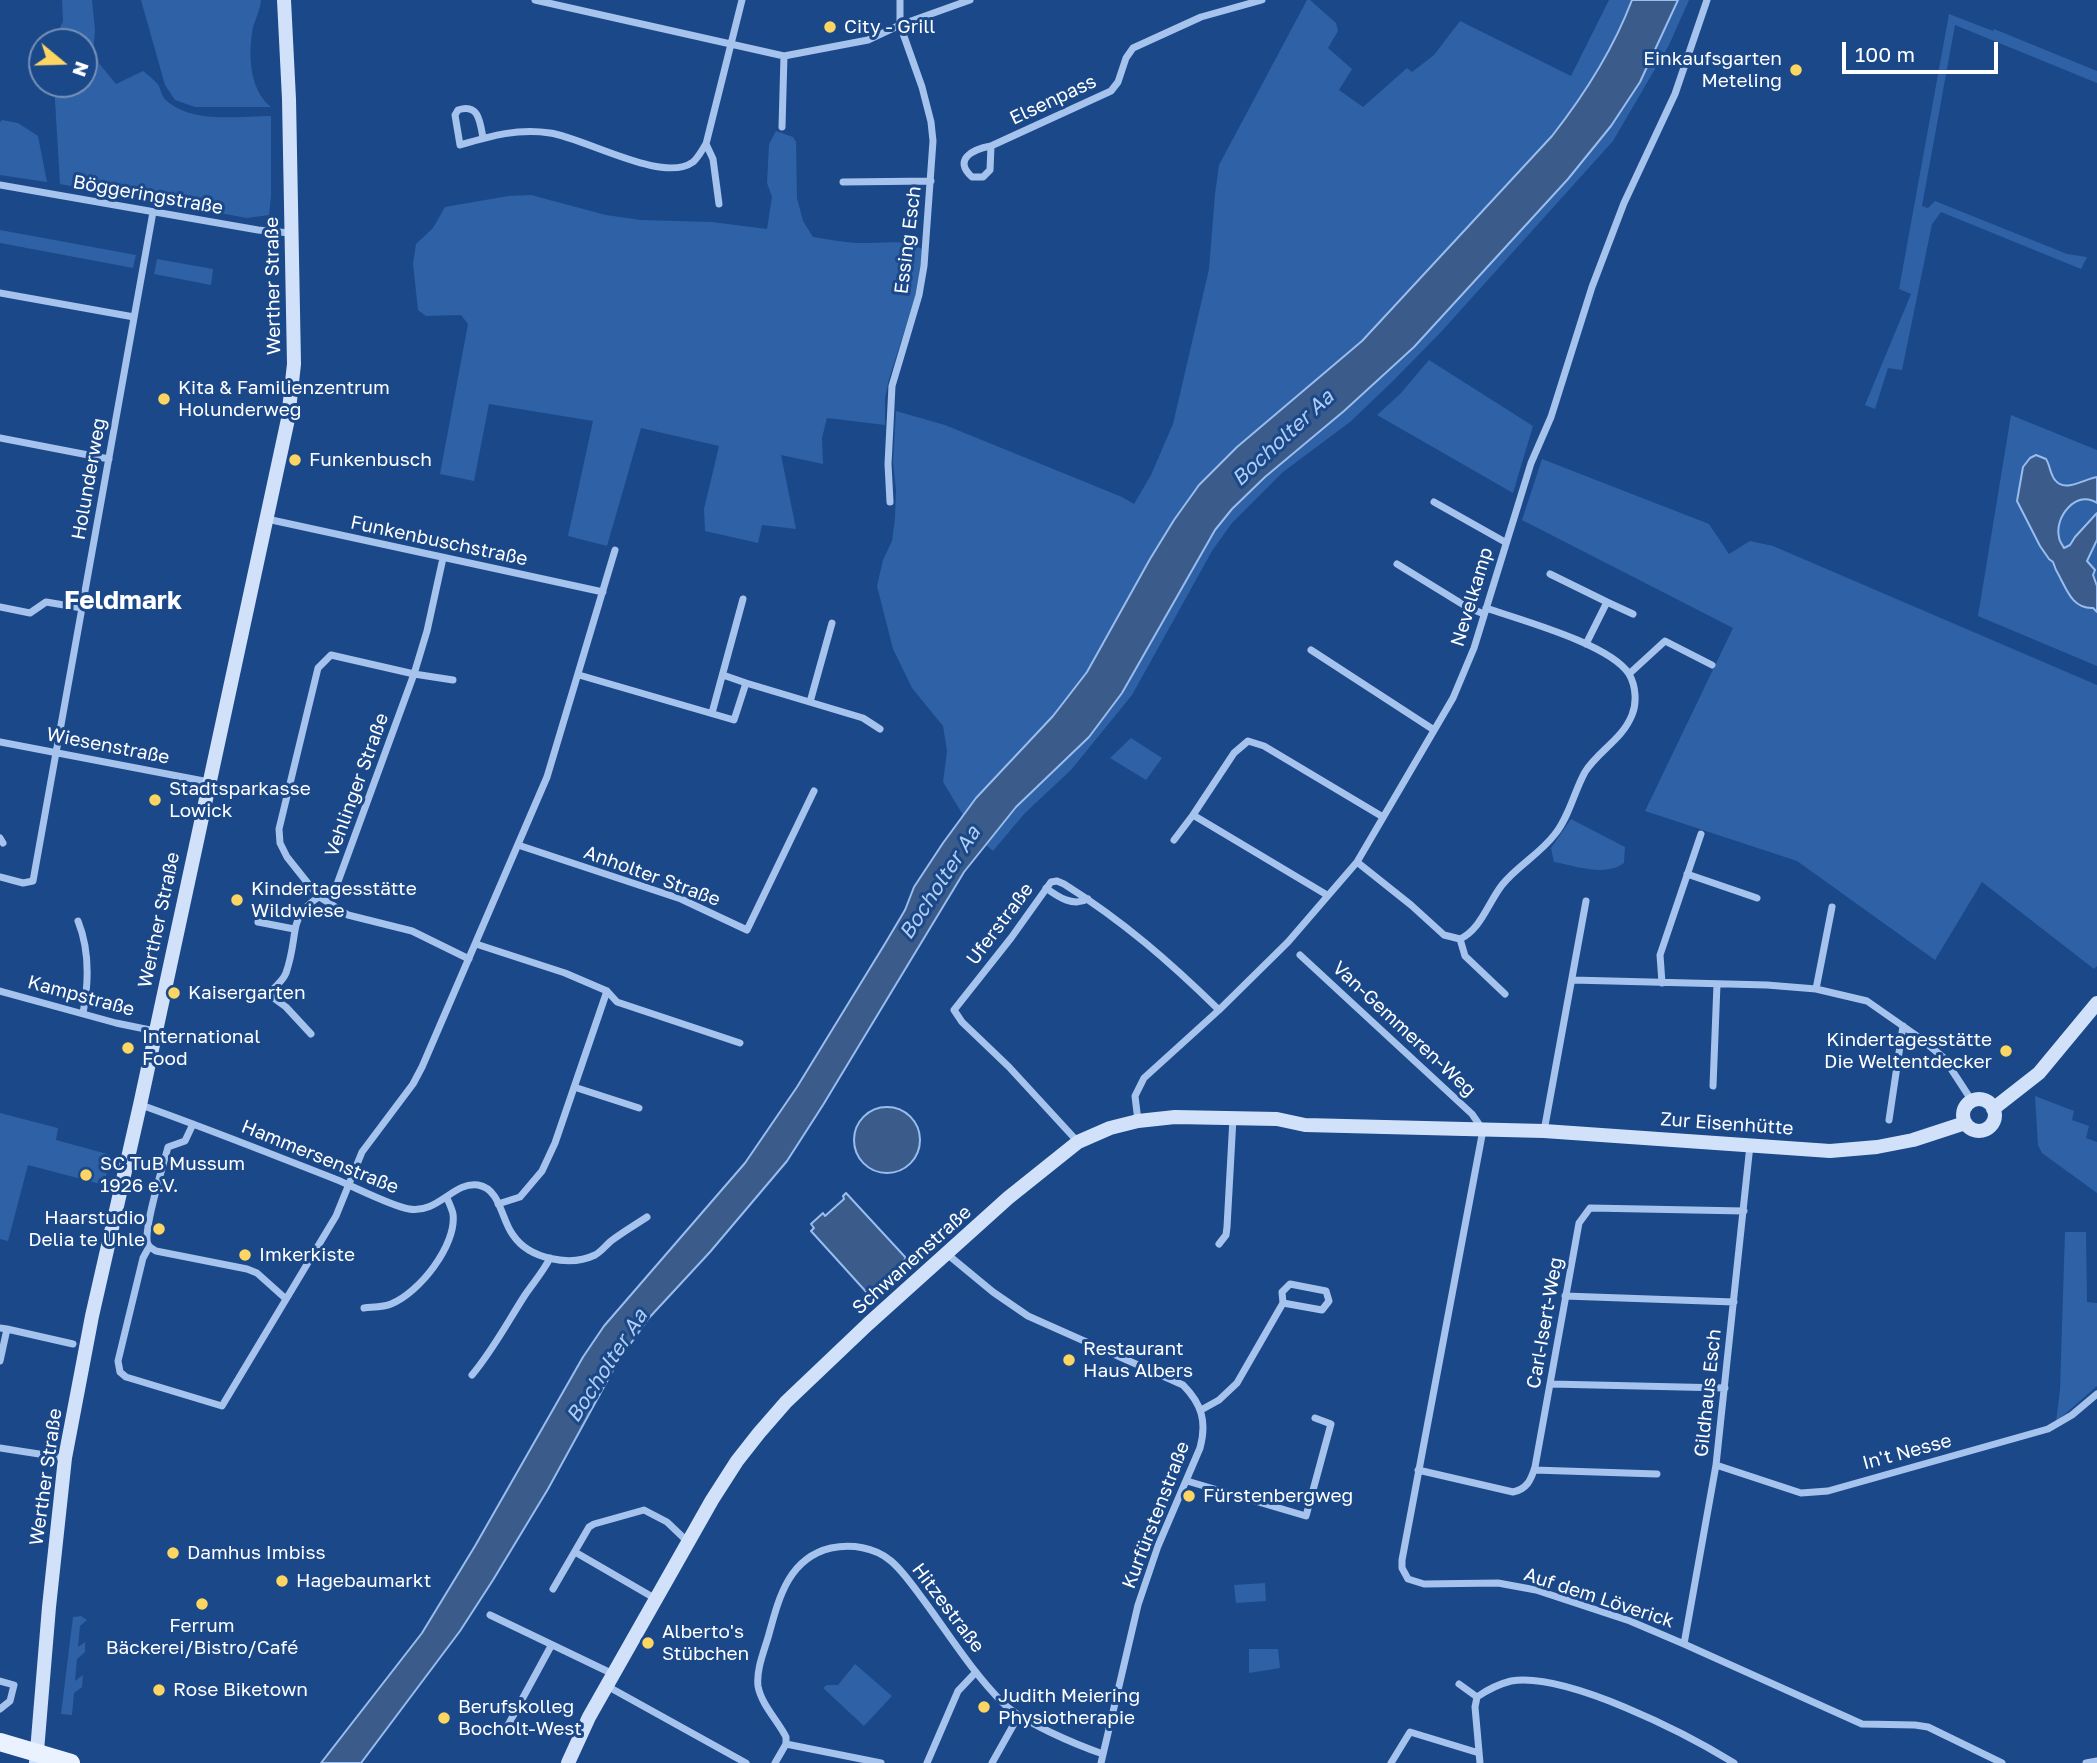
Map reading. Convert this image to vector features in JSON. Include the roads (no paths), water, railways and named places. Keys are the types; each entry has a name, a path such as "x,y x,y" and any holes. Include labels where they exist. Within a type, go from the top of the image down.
{"main road":[{"path":"0,1742 37,1758 71,1763"}],"street":[{"name":"Werther Straße","path":"37,1758 65,1458 95,1303 288,419 294,364 289,99 284,0"},
{"path":"535,0 784,56 868,40 900,25 970,0"},
{"path":"483,138 478,114 466,107 458,110 455,115 460,145 483,138 502,132 527,130 552,133 670,170 693,162 706,145 742,0"},
{"path":"900,0 900,25"},
{"name":"Elsenpass","path":"991,146 990,170 984,177 972,177 966,171 965,160 973,150 991,146 1111,91 1118,82 1126,58 1133,48 1201,17 1262,0"},
{"name":"Nevelkamp","path":"1138,1121 1135,1096 1144,1078 1288,942 1357,862 1465,675 1505,542 1531,463 1551,417 1592,287 1624,203 1675,94 1707,0"},
{"name":"Essing Esch","path":"890,502 892,386 919,295 924,266 933,141 931,122 900,25"},
{"path":"782,127 784,56"},
{"path":"706,145 713,159 719,204"},
{"path":"843,182 931,181"},
{"name":"Böggeringstraße","path":"0,185 290,233"},
{"name":"Holunderweg","path":"0,877 23,883 33,881 153,212"},
{"path":"0,293 134,317"},
{"path":"0,438 109,459"},
{"path":"1434,502 1505,542"},
{"name":"Funkenbuschstraße","path":"267,519 603,592"},
{"path":"149,1247 143,1258 118,1360 120,1372 126,1377 222,1406 336,1216 362,1152 413,1084 547,777 615,550"},
{"name":"Vehlinger Straße","path":"311,1034 286,1007 268,994 285,975 298,915 318,896 336,887 414,674 427,631 443,558"},
{"path":"1357,862 1444,935 1460,939 1474,929 1501,886 1556,833 1586,771 1615,743 1632,715 1636,700 1629,674 1615,661 1586,644 1467,607 1397,564"},
{"path":"1550,575 1633,614"},
{"path":"712,713 743,599"},
{"path":"0,607 30,613 46,601 82,608"},
{"path":"1586,644 1607,602"},
{"path":"810,702 832,622"},
{"path":"1629,674 1665,641 1712,665"},
{"path":"1311,650 1434,730"},
{"path":"453,680 331,655 318,668 279,829 280,843 287,858 318,896 348,915 412,931 469,959"},
{"path":"579,675 734,720 746,683"},
{"path":"723,675 863,718 880,729"},
{"path":"1174,841 1234,753 1248,741 1264,746 1383,817"},
{"name":"Wiesenstraße","path":"0,742 209,782"},
{"name":"Anholter Straße","path":"518,845 681,899 747,930 814,791"},
{"path":"1193,815 1327,895"},
{"path":"1662,983 1660,955 1701,834"},
{"path":"1687,874 1757,898"},
{"name":"Uferstraße","path":"1078,1142 1009,1067 962,1022 954,1010 1051,882 1057,881 1088,899 1165,958 1219,1010"},
{"path":"1046,888 1071,902 1088,899"},
{"path":"1544,1131 1586,901"},
{"path":"1816,989 1832,907"},
{"path":"78,921 88,966 83,1013"},
{"path":"258,922 294,929"},
{"path":"1460,939 1465,956 1505,994"},
{"path":"476,944 607,991 617,1002 740,1043"},
{"name":"Van-Gemmeren-Weg","path":"1300,955 1472,1114 1483,1130"},
{"path":"1572,981 1816,989 1867,1002 1944,1058 1972,1101"},
{"path":"1713,1086 1717,984"},
{"name":"Kampstraße","path":"0,991 155,1031"},
{"path":"498,1204 520,1197 542,1171 555,1143 607,991"},
{"name":"Zur Eisenhütte","path":"1483,1130 1544,1131 1830,1151 1878,1147 1913,1140 1965,1123 1974,1130 1986,1130 1994,1121 1993,1109 2039,1073 2097,1003"},
{"path":"1889,1120 1903,1027"},
{"path":"574,1087 639,1108"},
{"path":"1965,1123 1964,1110 1972,1101 1984,1100 1993,1109"},
{"name":"Hammersenstraße","path":"140,1105 406,1209 417,1210 433,1206 458,1189 479,1185 494,1195 512,1235 527,1248 550,1258 567,1261 594,1256 623,1232 647,1217"},
{"name":"Schwanenstraße","path":"568,1763 589,1717 688,1542 737,1461 764,1426 869,1324 1008,1198 1078,1142 1110,1128 1138,1121 1175,1117 1277,1119 1305,1125 1483,1130"},
{"path":"1219,1244 1227,1227 1233,1118"},
{"path":"192,1124 185,1141 168,1147 151,1211 146,1241 149,1247 156,1251 257,1273 286,1299"},
{"name":"Auf dem Löverick","path":"1483,1130 1402,1560 1402,1569 1408,1579 1424,1584 1498,1583 1536,1590 1630,1621 1862,1724 1915,1724 1928,1727 2003,1763"},
{"name":"Gildhaus Esch","path":"1684,1644 1716,1465 1750,1144"},
{"path":"365,1308 390,1305 410,1293 424,1280 444,1249 450,1233 453,1214 447,1198"},
{"name":"Carl-Isert-Weg","path":"1534,1470 1579,1223 1590,1208 1744,1211"},
{"path":"947,1254 993,1292 1028,1316 1183,1385 1201,1410 1219,1400 1237,1382 1283,1303 1282,1292 1290,1284 1326,1292 1329,1301 1322,1310 1283,1303"},
{"path":"472,1375 506,1329 550,1258"},
{"path":"1565,1296 1734,1302"},
{"path":"0,1361 3,1329 73,1345"},
{"path":"1551,1384 1725,1388"},
{"name":"In't Nesse","path":"1716,1465 1801,1493 1828,1491 2038,1433 2060,1423 2097,1394"},
{"name":"Kurfürstenstraße","path":"1101,1763 1138,1605 1158,1546 1186,1482 1203,1434 1201,1410"},
{"path":"1186,1482 1306,1516 1331,1424 1315,1418"},
{"path":"0,1448 65,1458"},
{"path":"1418,1471 1513,1492 1522,1490 1527,1485 1534,1470 1657,1474"},
{"path":"553,1589 589,1527 594,1524 644,1510 667,1522 688,1542"},
{"name":"Hitzestraße","path":"786,1744 786,1737 758,1688 761,1664 786,1583 809,1557 829,1549 860,1547 891,1560 976,1672 1005,1705 1019,1715 1103,1754"},
{"path":"575,1552 656,1599"},
{"path":"490,1615 610,1680 746,1763"},
{"path":"507,1727 551,1646"},
{"path":"925,1763 934,1751 958,1691 976,1672"},
{"path":"0,1681 14,1685 10,1701 0,1709"},
{"path":"1480,1763 1475,1707 1477,1697 1487,1690 1511,1682 1530,1681 1570,1688 1654,1719 1734,1763"},
{"path":"1459,1684 1477,1697"},
{"path":"992,1763 1019,1715"},
{"path":"1391,1763 1410,1732 1479,1753"},
{"path":"775,1763 786,1744 881,1763"},
{"path":"2086,1763 2097,1761"}],"water":[{"name":"Bocholter Aa","path":"1632,0 1678,0 1640,82 1611,126 1568,179 1414,347 1344,411 1265,477 1215,530 1122,693 1089,737 1016,807 964,872 787,1161 710,1252 648,1319 617,1363 548,1489 460,1631 361,1763 321,1763 422,1633 583,1357 604,1326 745,1163 797,1087 905,910 914,887 943,843 976,798 1053,716 1087,672 1150,559 1199,485 1237,447 1362,341 1552,136 1597,71"},
{"path":"2036,455 2046,459 2053,478 2059,484 2069,485 2097,477 2097,503 2089,500 2075,502 2064,514 2058,529 2064,548 2070,545 2097,513 2097,540 2087,561 2095,570 2093,575 2097,586 2097,612 2093,608 2079,605 2070,596 2017,501 2023,467"},
{"path":"887,1107 900,1110 910,1117 917,1127 920,1140 917,1153 910,1163 900,1170 887,1173 874,1170 864,1163 857,1153 854,1140 857,1127 864,1117 874,1110"},
{"path":"846,1193 906,1258 869,1295 811,1231 814,1228 811,1224 823,1213 825,1216 844,1199"}],"place":[{"name":"City - Grill","path":"830,27"},
{"name":"Einkaufsgarten Meteling","path":"1796,70"},
{"name":"Kita & Familienzentrum Holunderweg","path":"164,399"},
{"name":"Funkenbusch","path":"295,460"},
{"name":"Stadtsparkasse Lowick","path":"155,800"},
{"name":"Kindertagesstätte Wildwiese","path":"237,900"},
{"name":"Kaisergarten","path":"174,993"},
{"name":"International Food","path":"128,1048"},
{"name":"Kindertagesstätte Die Weltentdecker","path":"2006,1051"},
{"name":"SC TuB Mussum 1926 e.V.","path":"86,1175"},
{"name":"Haarstudio Delia te Uhle","path":"159,1229"},
{"name":"Imkerkiste","path":"245,1255"},
{"name":"Restaurant Haus Albers","path":"1069,1360"},
{"name":"Fürstenbergweg","path":"1189,1496"},
{"name":"Damhus Imbiss","path":"173,1553"},
{"name":"Hagebaumarkt","path":"282,1581"},
{"name":"Ferrum Bäckerei/Bistro/Café","path":"202,1604"},
{"name":"Alberto's Stübchen","path":"648,1643"},
{"name":"Rose Biketown","path":"159,1690"},
{"name":"Judith Meiering Physiotherapie","path":"984,1707"},
{"name":"Berufskolleg Bocholt-West","path":"444,1718"}],"district":[{"name":"Feldmark","path":"123,601"}]}
